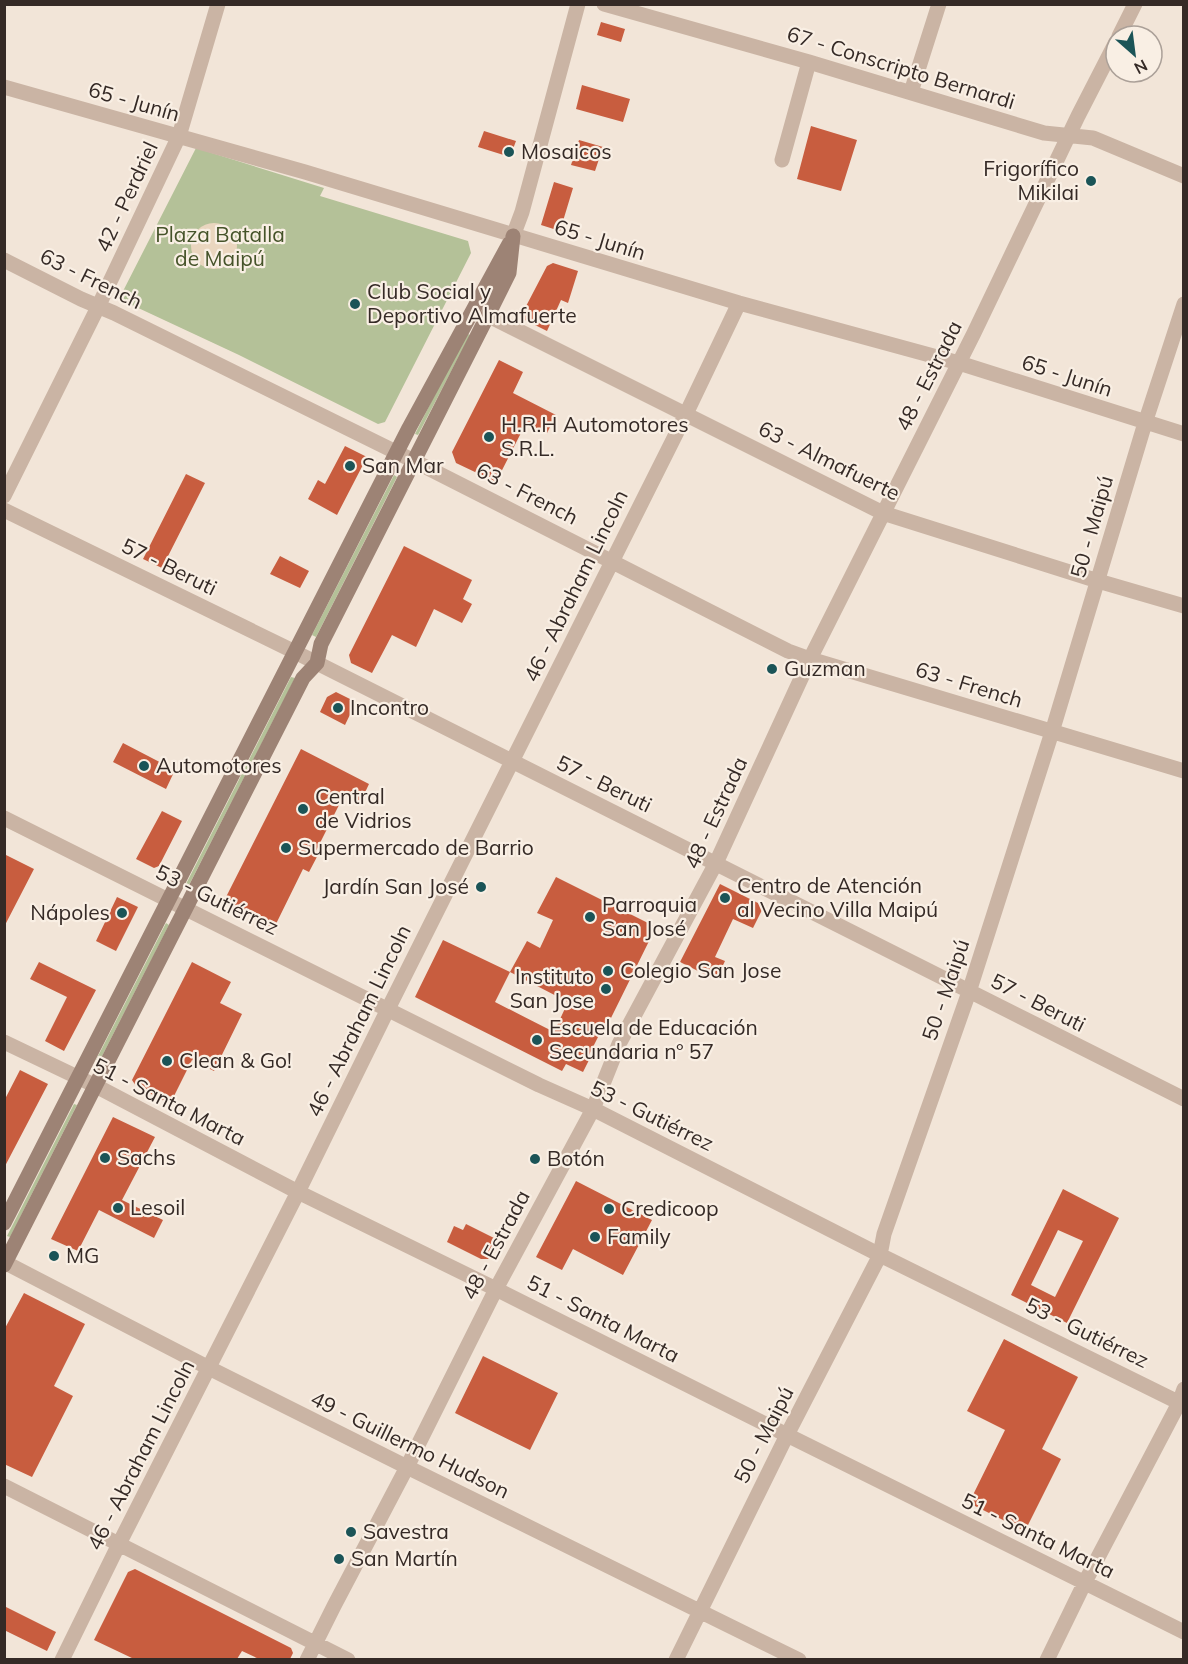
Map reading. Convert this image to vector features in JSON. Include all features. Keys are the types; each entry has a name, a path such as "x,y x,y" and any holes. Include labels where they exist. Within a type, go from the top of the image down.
{"main road":[{"path":"4,1223 397,452 508,273 513,236"},
{"path":"5,1263 303,678 317,663 321,644 414,461 482,312"}],"street":[{"name":"42 - Perdriel","path":"4,496 98,307 179,136 219,4"},
{"path":"513,236 522,212 578,4"},
{"name":"67 - Conscripto Bernardi","path":"604,4 809,62 1044,133 1093,138 1184,176"},
{"path":"911,92 939,4"},
{"path":"1125,24 1135,4"},
{"path":"782,160 809,62"},
{"name":"48 - Estrada","path":"307,1659 496,1289 593,1109 619,1044 717,863 810,659 1104,67"},
{"name":"65 - Junín","path":"4,87 305,172 739,303 958,363 1184,434"},
{"name":"63 - French","path":"4,260 195,352 810,659 1184,771"},
{"name":"46 - Abraham Lincoln","path":"62,1659 298,1192 686,414 739,303"},
{"name":"50 - Maipú","path":"676,1659 787,1435 880,1255 884,1234 969,992 1184,304"},
{"name":"63 - Almafuerte","path":"482,312 883,513 1184,606"},
{"name":"57 - Beruti","path":"4,510 295,652 1184,1099"},
{"name":"53 - Gutiérrez","path":"4,818 539,1085 593,1109 880,1255 1182,1399"},
{"name":"51 - Santa Marta","path":"4,1042 96,1086 298,1192 1184,1632"},
{"name":"49 - Guillermo Hudson","path":"5,1263 407,1467 800,1659"},
{"path":"1047,1659 1182,1399"},
{"path":"4,1486 348,1659"}],"green space":[{"name":"Plaza Batalla de Maipú","path":"196,148 324,188 320,196 468,241 471,253 385,422 378,424 119,299"},
{"path":"466,333 470,335 418,435 415,434"},
{"path":"394,475 397,477 316,637 312,635"},
{"path":"291,677 295,678 189,885 186,884"},
{"path":"166,923 169,925 99,1062 96,1060"},
{"path":"74,1104 77,1105 10,1237 7,1236"}],"shaded area":[{"path":"214,223 230,230 237,246 230,262 214,269 198,262 191,246 198,230"}],"building":[{"path":"601,22 625,29 621,42 597,35"},
{"path":"582,85 630,99 623,122 576,109"},
{"path":"811,126 857,140 841,191 797,179"},
{"path":"484,131 516,141 510,157 478,147"},
{"path":"579,140 603,147 595,171 571,165"},
{"path":"554,182 573,188 560,231 541,225"},
{"path":"553,263 578,271 568,303 561,300 547,331 525,320 523,312 547,266"},
{"name":"H.R.H Automotores S.R.L.","path":"499,360 523,372 513,393 556,415 547,433 526,423 496,482 456,463 452,452"},
{"path":"345,446 367,457 337,515 308,499 318,480 325,484"},
{"path":"186,474 205,483 162,568 143,559"},
{"path":"404,546 472,580 463,599 472,604 462,623 434,609 416,647 392,635 372,673 351,663 349,655"},
{"path":"280,556 309,571 300,588 270,574"},
{"path":"336,692 356,702 345,725 320,712 327,697"},
{"name":"Automotores","path":"123,743 175,770 166,789 113,762"},
{"path":"301,749 369,784 360,803 344,795 316,851 319,853 309,872 303,869 274,928 226,904 225,899"},
{"path":"162,811 182,821 159,866 154,868 136,859"},
{"path":"4,854 34,869 4,927"},
{"path":"556,877 656,927 609,1022 606,1021 583,1072 566,1064 562,1071 415,997 443,940 510,972 527,941 540,948 553,920 537,913","holes":["510,972 568,1002 554,1032 495,1002"]},
{"path":"720,884 764,906 753,928 733,919 715,957 725,961 716,980 680,962"},
{"path":"117,897 138,907 116,951 96,941"},
{"path":"39,962 96,990 64,1051 45,1041 67,997 30,979"},
{"path":"192,962 231,982 220,1003 242,1014 214,1071 192,1060 170,1104 136,1086 132,1080"},
{"path":"20,1070 48,1084 4,1168 4,1101"},
{"path":"113,1117 155,1137 122,1200 163,1220 154,1238 99,1210 78,1251 51,1239"},
{"path":"576,1181 652,1220 623,1275 573,1249 562,1270 536,1257"},
{"path":"1063,1189 1119,1218 1067,1323 1011,1295","holes":["1058,1230 1083,1241 1055,1297 1031,1285"]},
{"path":"466,1224 500,1241 493,1255 488,1259 481,1259 447,1242 454,1226 463,1230"},
{"path":"24,1293 85,1324 54,1386 73,1396 32,1477 4,1464 4,1330"},
{"path":"1004,1339 1078,1377 1042,1449 1061,1459 1025,1531 969,1503 1005,1430 967,1411"},
{"path":"483,1356 558,1393 530,1450 455,1413"},
{"path":"135,1569 291,1648 293,1653 290,1659 259,1659 242,1651 237,1659 134,1659 94,1640 128,1572"},
{"path":"4,1606 56,1632 47,1651 4,1630"}],"place":[{"name":"Mosaicos","path":"509,152"},
{"name":"Frigorífico Mikilai","path":"1091,181"},
{"name":"Club Social y Deportivo Almafuerte","path":"355,304"},
{"name":"H.R.H Automotores S.R.L.","path":"489,437"},
{"name":"San Mar","path":"350,466"},
{"name":"Guzman","path":"772,669"},
{"name":"Incontro","path":"338,708"},
{"name":"Automotores","path":"144,766"},
{"name":"Central de Vidrios","path":"303,809"},
{"name":"Supermercado de Barrio","path":"286,848"},
{"name":"Jardín San José","path":"481,887"},
{"name":"Centro de Atención al Vecino Villa Maipú","path":"725,898"},
{"name":"Nápoles","path":"122,913"},
{"name":"Parroquia San José","path":"590,917"},
{"name":"Colegio San Jose","path":"608,971"},
{"name":"Instituto San Jose","path":"606,989"},
{"name":"Escuela de Educación Secundaria nº 57","path":"537,1040"},
{"name":"Clean & Go!","path":"167,1061"},
{"name":"Sachs","path":"105,1158"},
{"name":"Botón","path":"535,1159"},
{"name":"Lesoil","path":"118,1208"},
{"name":"Credicoop","path":"609,1209"},
{"name":"Family","path":"595,1237"},
{"name":"MG","path":"54,1256"},
{"name":"Savestra","path":"351,1532"},
{"name":"San Martín","path":"339,1559"}]}
